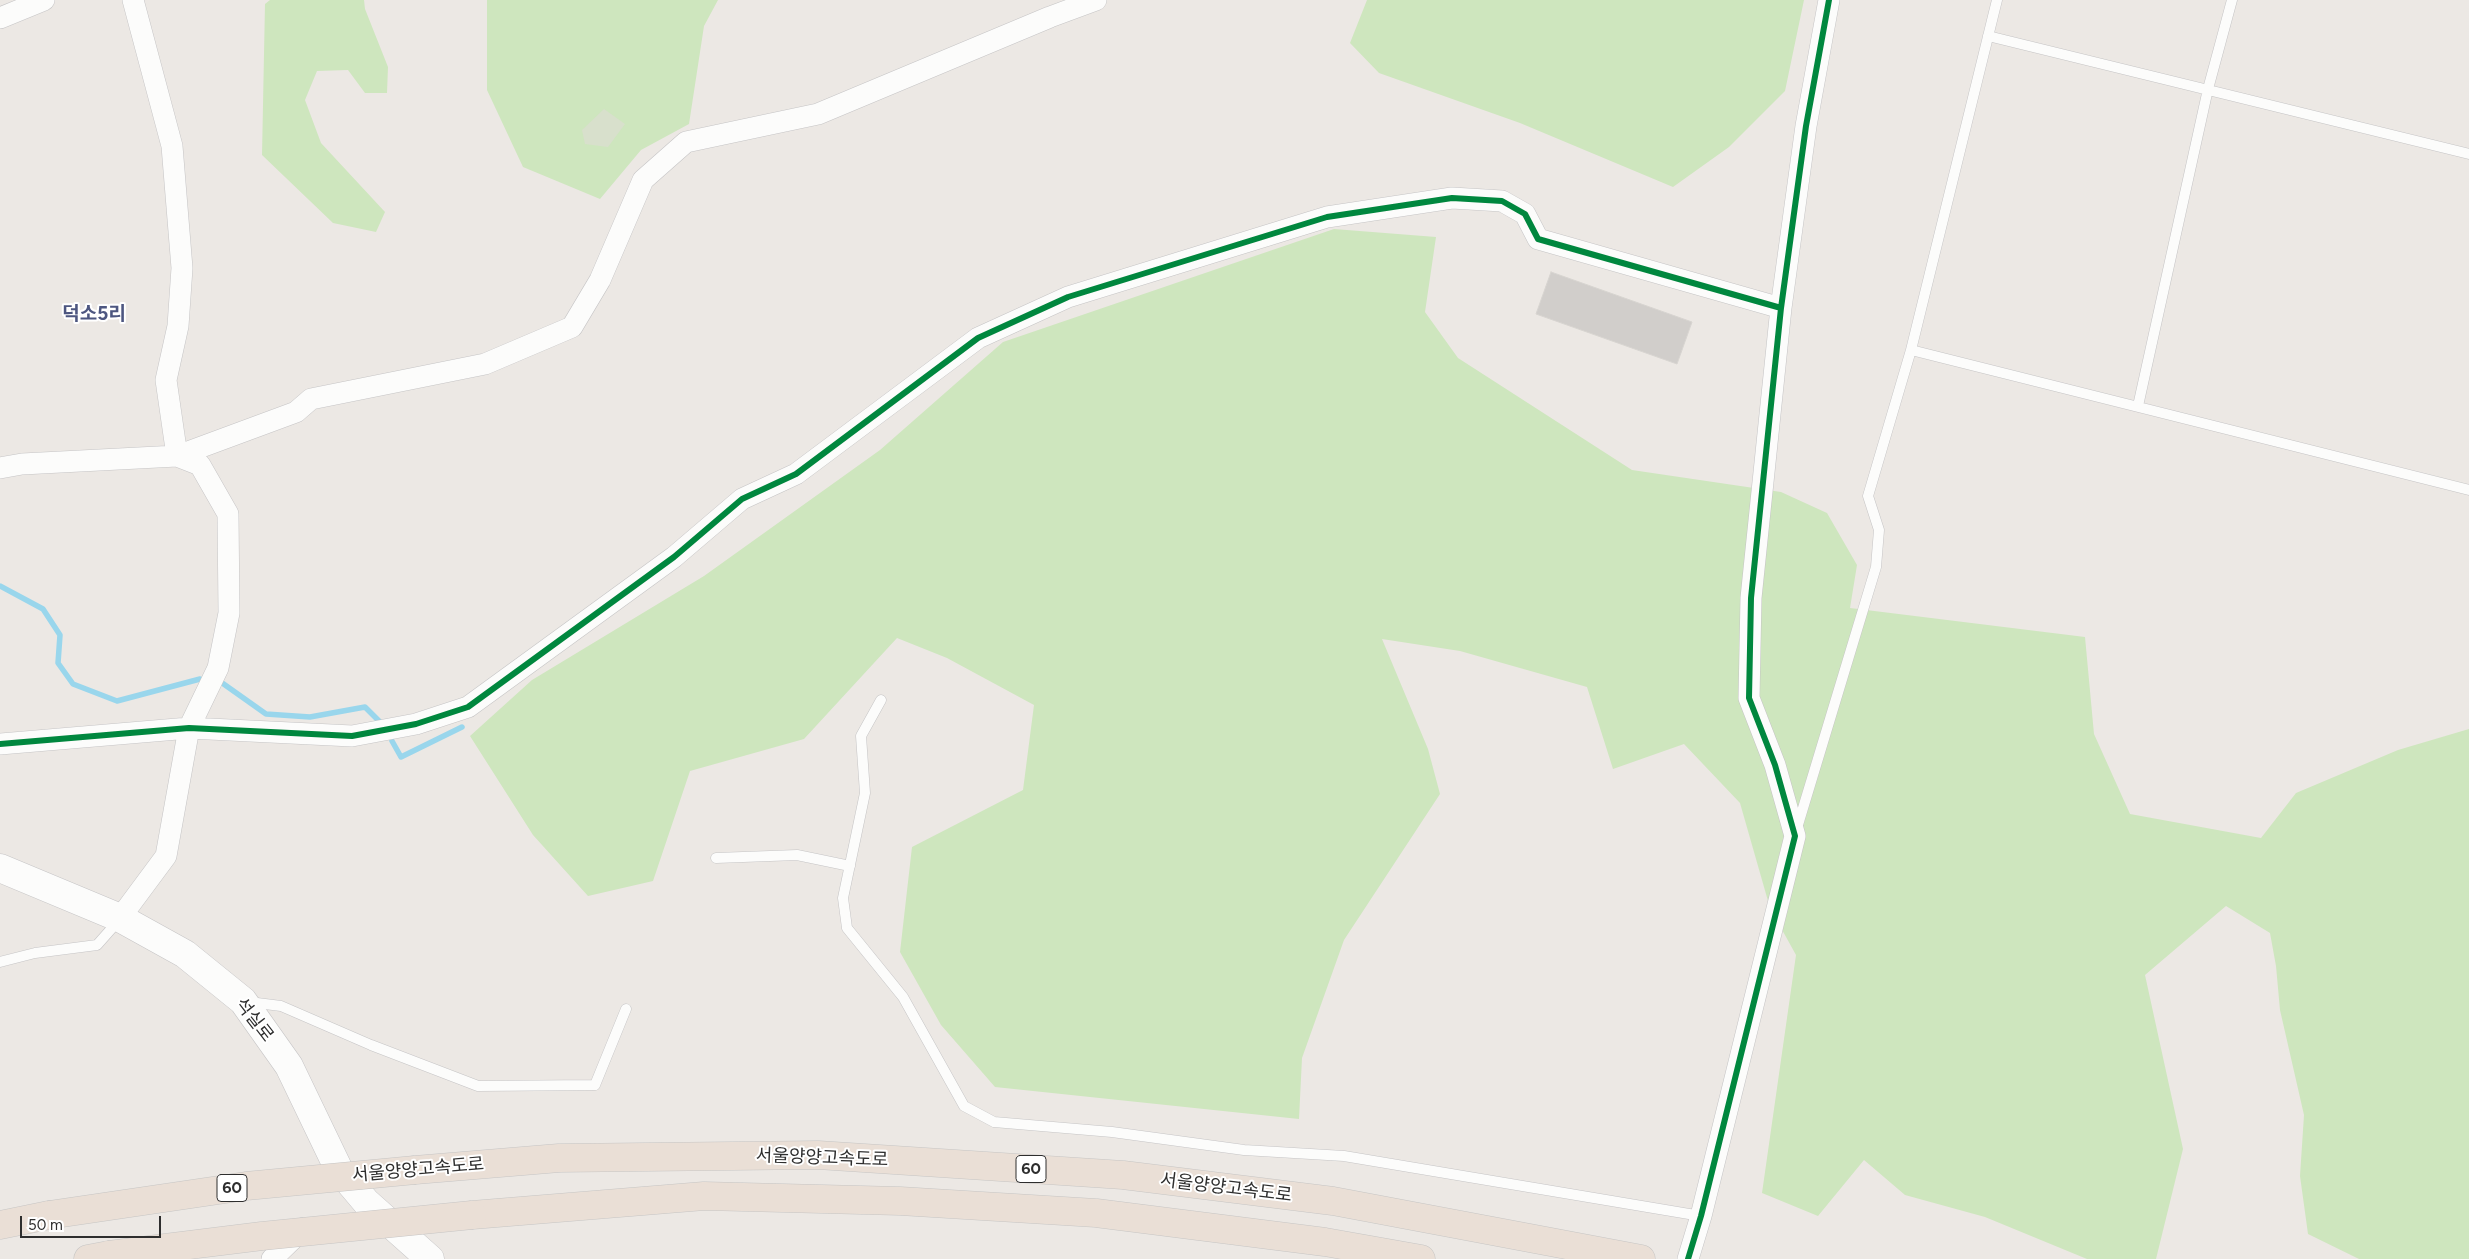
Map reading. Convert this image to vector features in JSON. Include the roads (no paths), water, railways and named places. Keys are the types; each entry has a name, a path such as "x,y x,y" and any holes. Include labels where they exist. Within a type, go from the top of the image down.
{"highway":[{"name":"서울양양고속도로","path":"0,1225 49,1215 246,1186 415,1170 559,1158 818,1155 1123,1175 1333,1200 1641,1259"},
{"name":"60","path":"98,1257 262,1236 472,1215 704,1196 900,1201 1096,1213 1325,1242 1421,1259"}],"main road":[{"name":"석실로","path":"0,868 120,918 185,954 243,1001 289,1066 339,1170 366,1202 430,1259"}],"street":[{"path":"133,0 172,146 182,268 178,326 166,380 177,456"},
{"path":"0,468 22,464 177,456 296,412 311,398 485,364 572,327 600,280 643,180 686,142 818,114 1050,17 1096,0"},
{"path":"1688,1259 1702,1216 1795,836 1775,764 1750,698 1751,598 1781,308 1806,126 1829,0"},
{"path":"0,18 41,1"},
{"path":"0,744 189,728 352,736 416,724 468,707 674,557 742,499 796,474 978,338 1068,297 1327,217 1452,198 1502,202 1525,214 1538,239 1781,308"},
{"path":"120,918 166,856 189,728 218,668 228,613 228,514 200,465 177,456"},
{"path":"272,1259 304,1228 356,1215 366,1202"}],"lane":[{"path":"1795,836 1876,567 1879,530 1868,496 1911,350 1997,0"},
{"path":"2138,406 2208,89 2232,0"},
{"path":"1988,36 2469,154"},
{"path":"1911,350 2469,490"},
{"path":"881,700 861,736 865,793 843,898 847,928 903,998 964,1106 994,1122 1112,1132 1244,1150 1344,1156 1419,1167 1702,1216"},
{"path":"716,858 797,855 850,866"},
{"path":"0,962 35,953 97,945 120,918"},
{"path":"243,1001 282,1006 371,1046 478,1086 595,1085 626,1009"}],"waterway":[{"path":"0,586 43,609 60,635 58,663 73,684 117,701 200,679"},
{"path":"218,680 266,714 310,717 365,707 382,724"},
{"path":"392,741 401,757 462,727"}],"district":[{"name":"덕소5리","path":"94,314"}]}
